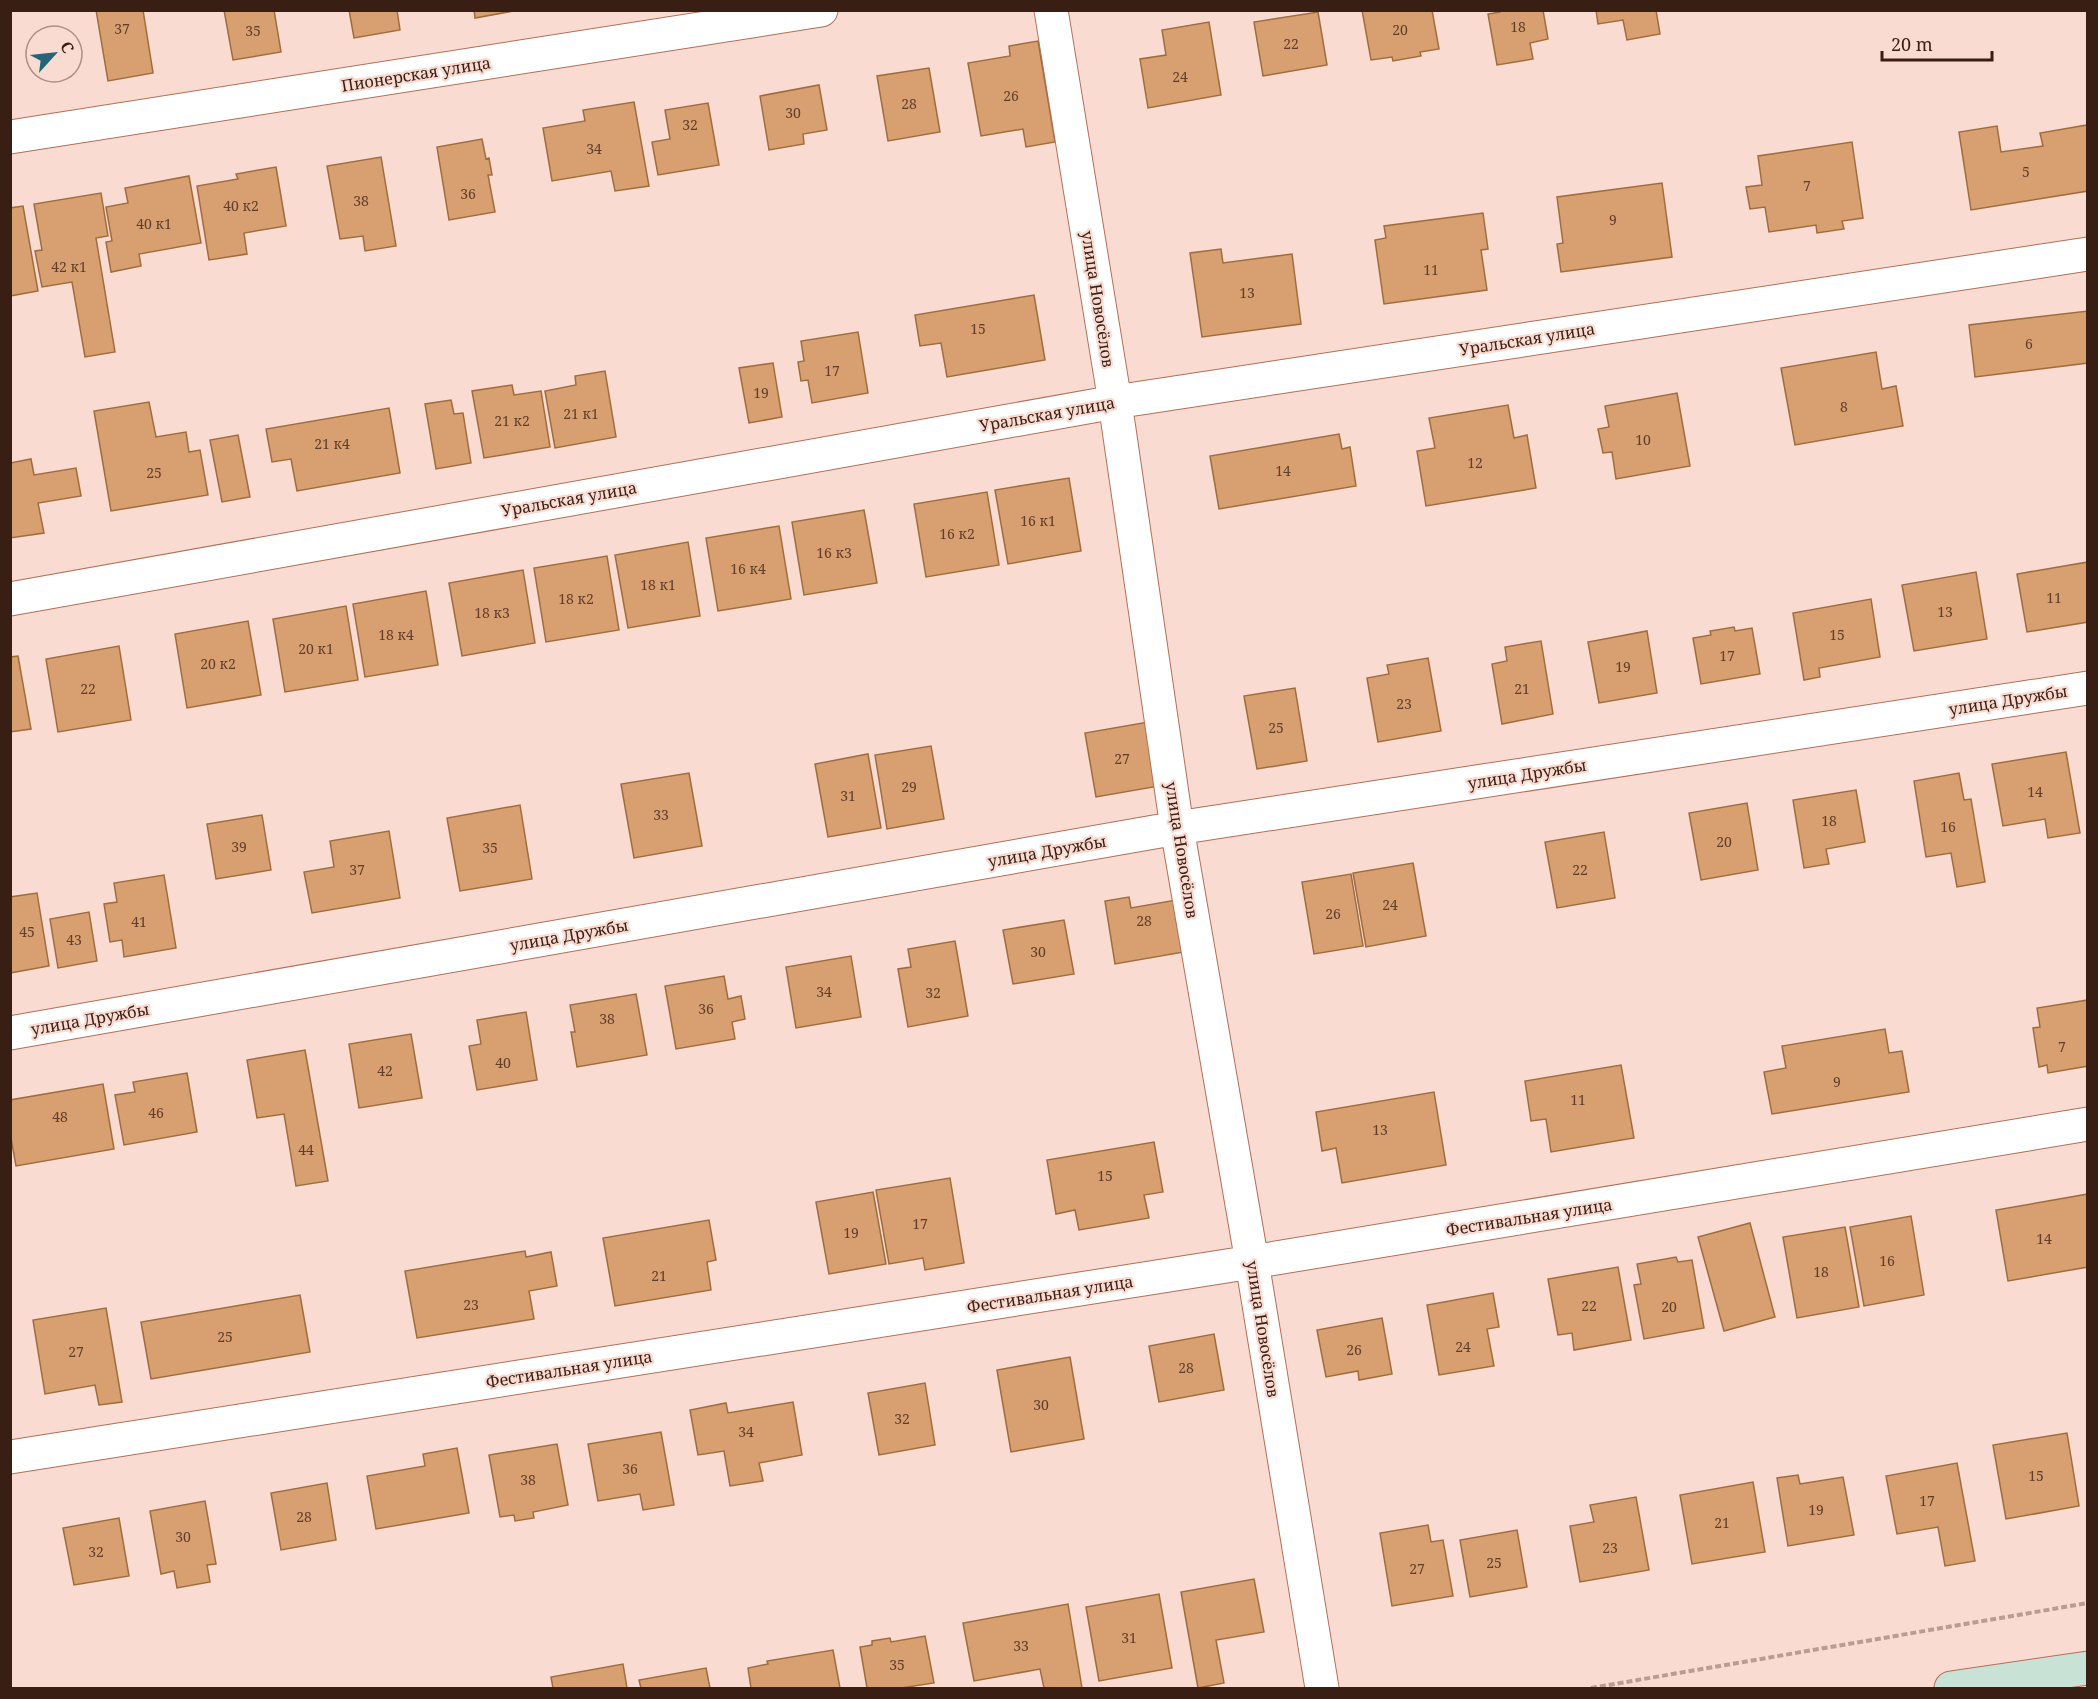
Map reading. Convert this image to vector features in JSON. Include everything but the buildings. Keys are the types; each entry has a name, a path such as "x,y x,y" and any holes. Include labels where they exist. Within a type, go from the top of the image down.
{"street":[{"name":"Пионерская улица","path":"10,137 821,10"},
{"name":"улица Новосёлов","path":"1051,10 1115,402 1177,828 1322,1689"},
{"name":"Уральская улица","path":"10,598 1115,402 2088,254"},
{"name":"улица Дружбы","path":"10,1033 1177,828 2088,688"},
{"name":"Фестивальная улица","path":"10,1457 1252,1263 2088,1124"},
{"path":"1951,1689 2088,1668"}],"path":[{"path":"1591,1689 2088,1603"}]}
